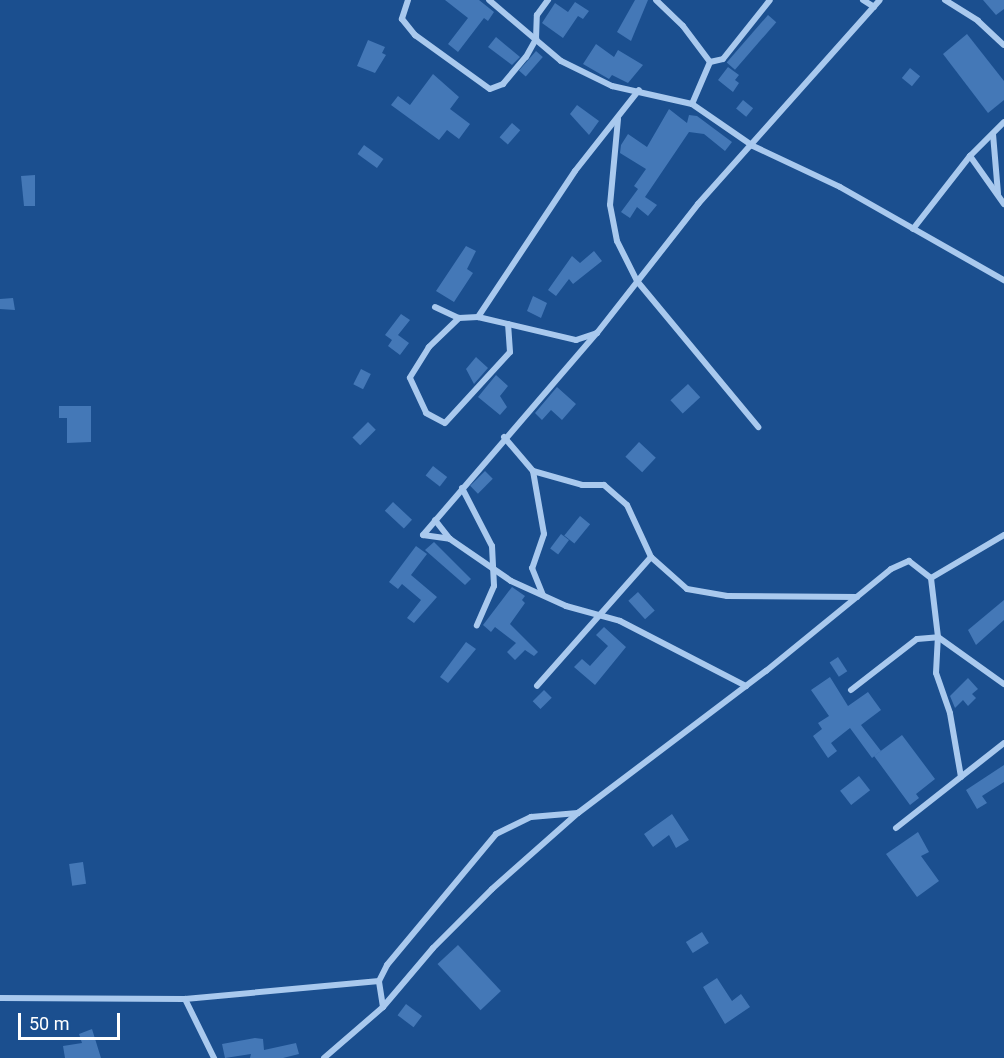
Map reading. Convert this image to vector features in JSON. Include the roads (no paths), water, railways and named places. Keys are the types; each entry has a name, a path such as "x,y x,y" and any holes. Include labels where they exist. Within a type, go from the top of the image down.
{"street":[{"path":"408,0 402,19 415,35 490,89 503,84 536,39 537,15 548,0"},
{"path":"489,0 561,61 612,86 639,90 692,104 753,146 840,187 1004,280"},
{"path":"656,0 683,26 710,62"},
{"path":"692,104 710,62 723,58 770,0"},
{"path":"863,0 874,6"},
{"path":"450,539 423,535 504,437 597,333 698,204 753,146 880,0"},
{"path":"945,0 978,21 1004,45"},
{"path":"478,317 575,171 639,90"},
{"path":"618,119 610,205 617,241 637,280 758,428"},
{"path":"913,229 970,156 1004,122"},
{"path":"993,134 998,194"},
{"path":"970,156 1004,204"},
{"path":"435,307 459,318 478,317 576,340 597,333"},
{"path":"459,318 429,347 410,378 426,413 445,423 510,352 508,324"},
{"path":"504,437 533,471 544,534 532,568 543,596"},
{"path":"533,471 582,485 604,485 627,505 651,557 687,589 727,596 858,597"},
{"path":"462,488 492,546 494,586 477,625"},
{"path":"435,520 450,539 494,571 543,596 598,618 620,621 746,686"},
{"path":"931,578 1004,535"},
{"path":"537,686 651,557"},
{"path":"324,1058 383,1007 433,948 485,896 578,813 746,686 891,569 909,561 931,578 938,637 936,673 950,713 961,777"},
{"path":"851,690 917,639 938,637 1004,684"},
{"path":"896,828 1004,743"},
{"path":"383,1007 379,981 387,965 496,834 531,817 578,813"},
{"path":"0,998 184,999 379,981"},
{"path":"184,999 214,1058"}]}
